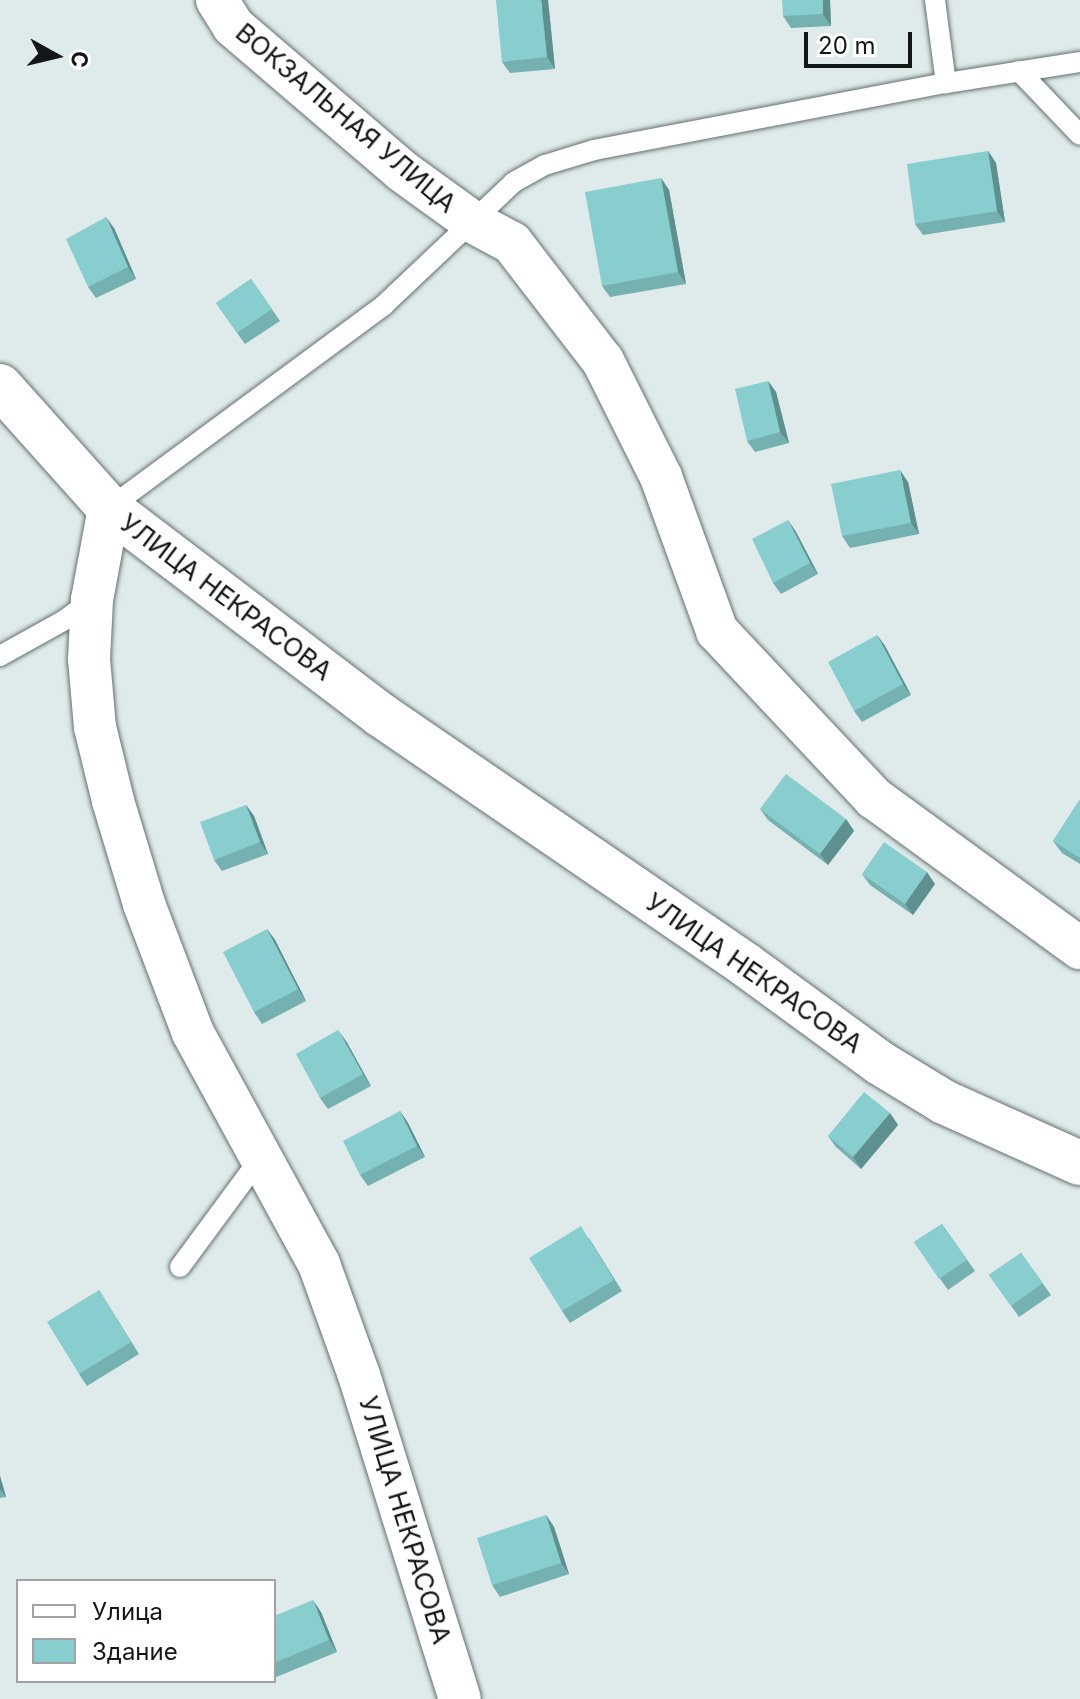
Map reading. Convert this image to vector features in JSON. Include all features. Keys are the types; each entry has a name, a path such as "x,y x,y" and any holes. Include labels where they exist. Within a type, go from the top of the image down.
{"main road":[{"path":"0,386 109,508"},
{"name":"УЛИЦА НЕКРАСОВА","path":"109,508 381,715 746,965 880,1063 944,1102 1080,1163"}],"street":[{"name":"ВОКЗАЛЬНАЯ УЛИЦА","path":"217,0 233,26 402,171 471,221 512,243 603,361 661,477 717,631 874,798 1080,948"},
{"name":"УЛИЦА НЕКРАСОВА","path":"109,508 92,600 89,659 95,727 144,904 193,1033 259,1160 319,1264 359,1375 460,1699"}],"lane":[{"path":"935,0 946,83"},
{"path":"109,508 384,305 435,261 471,221 514,182 545,165 594,150 946,83 1080,62"},
{"path":"1019,71 1080,135"},
{"path":"0,656 63,621 92,600"},
{"path":"180,1267 259,1160"}],"building":[{"path":"496,0 541,0 547,57 502,62"},
{"path":"782,0 823,0 823,14 783,16"},
{"path":"988,151 997,211 915,224 907,164"},
{"path":"661,178 678,272 602,286 585,192"},
{"path":"106,217 128,267 88,287 66,239"},
{"path":"251,279 272,309 237,333 216,303"},
{"path":"768,381 780,432 747,441 735,389"},
{"path":"900,470 911,523 842,536 831,484"},
{"path":"788,520 810,563 773,583 752,539"},
{"path":"877,635 903,684 854,711 828,662"},
{"path":"786,774 846,819 820,854 760,809"},
{"path":"1080,801 1080,858 1053,841"},
{"path":"246,805 260,842 214,860 200,822"},
{"path":"884,842 927,872 905,904 862,874"},
{"path":"267,929 298,989 254,1012 223,952"},
{"path":"338,1030 363,1074 320,1098 296,1054"},
{"path":"864,1092 890,1113 853,1157 828,1136"},
{"path":"400,1111 417,1146 360,1175 343,1141"},
{"path":"942,1224 967,1260 939,1279 914,1242"},
{"path":"581,1226 614,1280 562,1311 529,1258"},
{"path":"1021,1253 1043,1283 1011,1306 989,1275"},
{"path":"99,1290 131,1342 79,1374 47,1322"},
{"path":"546,1515 561,1563 492,1585 477,1538"},
{"path":"313,1600 329,1640 276,1662 276,1615"}]}
